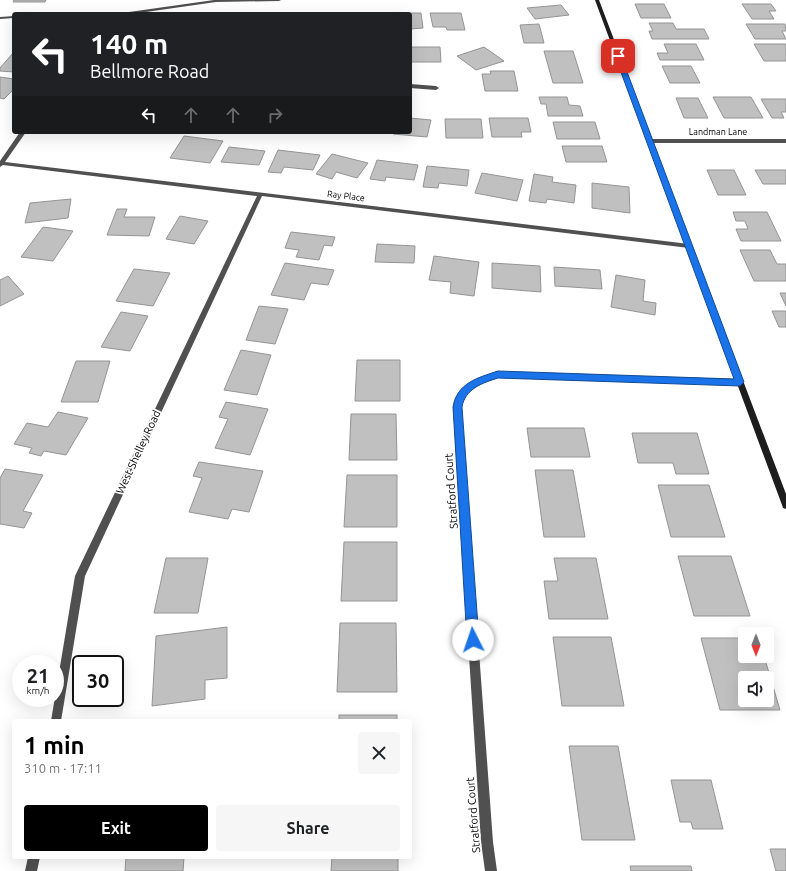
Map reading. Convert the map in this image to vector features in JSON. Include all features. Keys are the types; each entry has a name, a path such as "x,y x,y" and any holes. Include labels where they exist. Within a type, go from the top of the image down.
{"main road":[{"path":"597,0 786,505"}],"street":[{"path":"136,12 216,1 279,0"},
{"path":"0,18 12,17"},
{"path":"412,86 436,88"},
{"path":"1,164 22,134"},
{"name":"Landman Lane","path":"649,141 786,141"},
{"name":"Ray Place","path":"1,164 689,246"},
{"name":"West Shelley Road","path":"56,719 80,576 260,195"},
{"name":"Stratford Court","path":"491,871 486,834 458,423 457,407 459,399 474,383 498,375 740,382"},
{"path":"31,871 34,859"}],"building":[{"path":"14,0 46,0 45,2 13,2"},
{"path":"635,4 664,4 671,18 641,18"},
{"path":"742,4 771,4 776,11 769,11 774,19 752,19"},
{"path":"561,5 569,15 535,19 527,8"},
{"path":"412,13 421,13 423,28 412,29"},
{"path":"430,13 461,13 465,30 447,30 446,27 433,27"},
{"path":"649,23 673,23 676,29 704,29 709,39 652,39 649,31 653,31"},
{"path":"539,24 544,43 524,43 520,25"},
{"path":"746,24 785,24 786,31 782,31 786,39 755,39"},
{"path":"664,44 696,44 704,60 660,60 657,53 668,53"},
{"path":"754,44 786,44 786,61 764,61"},
{"path":"412,47 440,47 441,62 412,62"},
{"path":"484,47 504,61 476,70 457,56"},
{"path":"544,51 573,51 583,83 553,83"},
{"path":"12,54 12,72 0,71 0,68"},
{"path":"662,66 691,66 700,83 670,83"},
{"path":"490,71 514,71 518,91 485,91 482,74 491,74"},
{"path":"0,77 12,79 12,91 4,99 0,98"},
{"path":"539,97 567,97 569,105 580,106 583,116 548,116 546,104 541,104"},
{"path":"713,97 751,97 763,118 724,118"},
{"path":"676,98 698,98 708,118 684,118"},
{"path":"761,99 786,99 786,112 781,112 784,118 772,118"},
{"path":"412,118 431,120 427,137 393,134 412,134"},
{"path":"489,118 528,118 531,132 521,132 522,137 492,137"},
{"path":"445,119 481,119 483,138 446,138"},
{"path":"553,122 595,122 600,139 557,139"},
{"path":"184,136 223,141 210,163 170,158"},
{"path":"562,146 602,146 607,162 566,162"},
{"path":"229,147 265,151 259,165 221,162"},
{"path":"278,150 320,155 313,170 284,167 281,173 268,172"},
{"path":"332,154 368,163 357,178 336,172 332,179 316,174"},
{"path":"377,160 418,165 414,180 386,177 385,181 370,179"},
{"path":"427,166 469,170 467,186 439,183 438,188 423,187"},
{"path":"707,170 734,170 746,195 718,195"},
{"path":"755,170 786,170 786,184 763,184"},
{"path":"482,173 523,180 517,201 475,193"},
{"path":"534,174 553,177 552,182 576,185 574,203 547,199 546,203 529,201"},
{"path":"592,183 629,187 630,213 592,208"},
{"path":"71,199 68,218 25,223 30,203"},
{"path":"117,209 127,209 124,217 155,217 149,236 107,235"},
{"path":"733,212 767,212 781,241 741,241 736,229 748,229 745,221 736,221"},
{"path":"180,216 208,221 194,244 166,239"},
{"path":"43,227 73,231 53,261 21,257"},
{"path":"291,232 335,237 332,246 324,245 319,260 296,257 299,250 285,248"},
{"path":"377,244 415,246 414,263 375,262"},
{"path":"740,250 770,250 777,264 786,264 786,281 754,281"},
{"path":"434,256 479,262 474,296 450,293 451,282 429,280"},
{"path":"285,263 334,270 328,285 311,283 304,300 271,295"},
{"path":"492,263 540,266 541,292 492,288"},
{"path":"554,267 600,270 602,289 555,286"},
{"path":"134,269 170,273 153,306 116,301"},
{"path":"616,275 645,280 643,301 656,303 655,315 611,307"},
{"path":"8,276 24,294 0,306 0,280"},
{"path":"780,293 786,293 786,306"},
{"path":"259,306 288,309 275,344 246,340"},
{"path":"772,311 786,311 786,327 779,327"},
{"path":"121,312 148,316 130,351 101,347"},
{"path":"241,350 271,355 257,395 224,390"},
{"path":"357,360 400,360 400,401 355,401"},
{"path":"76,361 110,361 98,402 61,402"},
{"path":"226,402 268,409 250,455 215,448 228,419 219,417"},
{"path":"58,412 88,418 66,455 44,451 41,456 29,453 32,448 14,444 27,423 48,427"},
{"path":"351,414 396,414 397,460 349,460"},
{"path":"527,428 584,428 590,457 531,457"},
{"path":"632,433 697,433 709,474 676,474 673,463 638,463"},
{"path":"199,462 263,471 249,512 232,509 228,519 189,512 202,478 193,476"},
{"path":"5,469 43,475 23,511 32,513 24,528 0,524 0,478"},
{"path":"535,470 573,470 585,537 544,537"},
{"path":"347,475 397,475 397,527 344,527"},
{"path":"658,485 709,485 725,537 671,537"},
{"path":"344,542 397,542 397,601 341,601"},
{"path":"678,556 731,556 750,616 694,616"},
{"path":"166,558 208,558 198,613 154,613"},
{"path":"554,558 596,558 608,619 549,619 544,581 558,581"},
{"path":"340,623 396,623 397,692 337,692"},
{"path":"227,627 227,678 205,680 205,699 152,706 156,636"},
{"path":"553,637 611,637 624,706 562,706"},
{"path":"701,638 738,638 738,663 766,663 768,671 738,671 738,707 774,707 774,690 780,710 720,710"},
{"path":"339,715 397,715 397,719 339,719"},
{"path":"569,746 618,746 635,840 582,840"},
{"path":"671,780 711,780 723,829 693,829 691,822 680,822"},
{"path":"770,849 786,849 786,871 776,871"},
{"path":"126,859 184,859 183,871 125,871"},
{"path":"332,859 398,859 398,871 331,871"},
{"path":"630,866 691,866 692,871 631,871"}],"route":[{"path":"473,640 457,407 459,399 474,383 498,375 740,382 618,56"}]}
